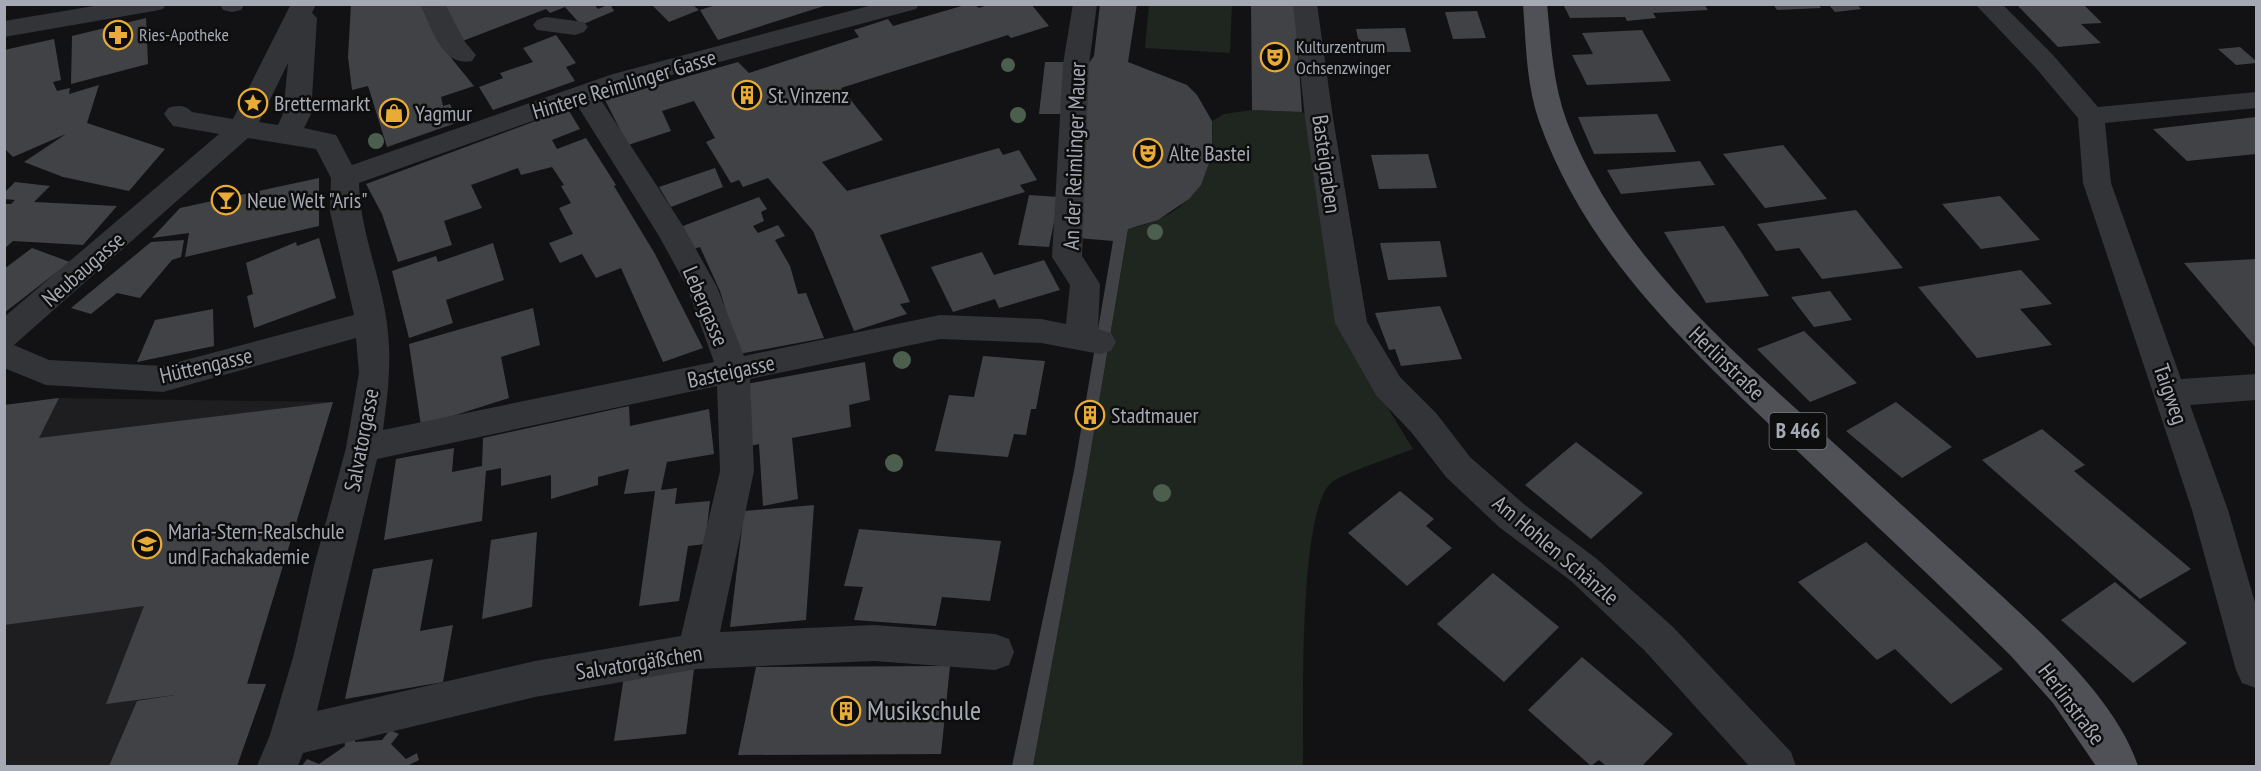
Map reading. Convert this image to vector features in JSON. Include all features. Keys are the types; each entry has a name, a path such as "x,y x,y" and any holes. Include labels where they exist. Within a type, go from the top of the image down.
{"main road":[{"name":"Herlinstraße","path":"1535,4 1538,64 1552,120 1593,211 1614,242 1655,291 1729,367 2006,625 2059,681 2118,766"}],"street":[{"path":"15,4 54,19"},
{"path":"241,130 305,4"},
{"path":"300,137 289,131 297,114 305,4"},
{"path":"432,4 454,46 463,56"},
{"name":"Hintere Reimlinger Gasse","path":"345,178 583,93 617,74 907,4"},
{"name":"An der Reimlinger Mauer","path":"1085,4 1076,64 1067,257 1085,284 1091,341"},
{"name":"Basteigraben","path":"1305,4 1319,118 1351,323"},
{"path":"1987,4 2044,61 2091,117 2127,111 2256,100"},
{"path":"4,29 149,5"},
{"path":"546,25 575,27"},
{"name":"Lebergasse","path":"583,93 672,233 702,287 733,370 737,471 697,651"},
{"path":"178,114 183,120 326,141 345,178"},
{"name":"Taigweg","path":"2091,117 2097,183 2210,510 2256,670"},
{"name":"Neubaugasse","path":"4,336 241,130"},
{"name":"Salvatorgasse","path":"284,752 363,448 375,373 371,322 345,212 345,178"},
{"name":"Hüttengasse","path":"4,354 46,372 163,378 371,322"},
{"name":"Am Hohlen Schänzle","path":"1351,323 1388,386 1424,423 1458,466 1517,520 1584,570 1659,639 1776,766"},
{"name":"Basteigasse","path":"363,448 940,327 1041,331 1091,341"},
{"path":"2171,393 2256,387"},
{"name":"Salvatorgäßchen","path":"284,752 535,679 697,651 874,643 995,652"}],"shaded area":[{"path":"1149,5 1232,5 1230,53 1145,48"},
{"path":"1252,110 1302,112 1308,115 1342,333 1413,449 1338,478 1332,482 1321,500 1313,532 1308,571 1303,662 1303,766 1033,766 1087,473 1128,229 1167,215 1182,205 1203,179 1212,143 1212,121 1224,114"},
{"name":"Maria-Stern-Realschule und Fachakademie","path":"59,398 333,402 247,683 266,684 237,766 5,766 4,405"}],"building":[{"path":"351,4 420,4 452,59 474,86 441,97 443,106 450,104 459,122 387,147 368,86 352,90 348,57"},
{"path":"438,4 594,4 598,9 610,4 614,11 581,25 565,7 550,13 546,9 460,42"},
{"path":"719,4 827,5 718,40 700,10"},
{"path":"991,4 1031,4 1049,26 1011,38 1008,35 841,88 883,140 822,162 847,191 999,148 1003,155 1019,150 1037,180 1020,185 1025,192 880,235 910,302 900,304 907,314 854,331 813,231 768,178 743,187 739,180 731,183 706,142 715,138 694,101 662,111 671,131 628,145 605,100 738,62 749,73 859,37 854,30 888,19 893,26 965,5 975,5 979,8"},
{"path":"1100,4 1137,4 1128,62 1187,85 1197,95 1212,121 1212,155 1201,185 1189,199 1158,220 1128,229 1087,473 1033,766 1012,766 1074,471 1113,241 1078,238 1085,68 1094,56"},
{"name":"Kulturzentrum Ochsenzwinger","path":"1251,4 1295,4 1302,112 1252,110"},
{"path":"1563,4 1704,4 1708,10 1653,13 1656,18 1627,21 1625,17 1570,18"},
{"path":"1773,4 1818,4 1821,8 1777,10"},
{"path":"1828,4 1857,4 1861,9 1835,12"},
{"path":"652,5 693,5 699,10 669,22"},
{"path":"2084,5 2102,23 2081,24 2101,43 2058,47 2018,6"},
{"path":"1477,11 1486,38 1453,39 1445,12"},
{"path":"146,18 148,64 71,84 72,36"},
{"path":"1405,28 1411,52 1361,52 1356,29"},
{"path":"1642,30 1671,81 1587,85 1572,55 1593,54 1582,33"},
{"path":"556,35 576,63 566,67 575,81 493,110 479,87 503,78 500,73 533,62 523,48"},
{"path":"54,39 61,80 53,82 57,91 70,88 69,94 99,85 87,123 165,149 129,191 63,177 24,162 66,134 13,157 4,148 4,50"},
{"path":"2240,47 2256,63 2236,65 2218,49"},
{"path":"1045,62 1070,62 1065,114 1039,114"},
{"path":"568,109 580,129 552,140 557,149 586,138 655,254 703,348 663,362 621,268 596,278 582,254 560,263 549,243 573,234 559,208 571,203 561,186 564,185 552,167 521,175 518,168 471,185 482,208 444,221 452,245 398,262 382,214 366,184"},
{"path":"1657,114 1676,152 1594,154 1578,117"},
{"path":"2256,117 2256,154 2187,161 2153,129"},
{"path":"1783,145 1827,199 1765,208 1723,154"},
{"path":"1428,154 1437,188 1379,189 1371,155"},
{"path":"1700,161 1715,185 1621,194 1607,170"},
{"path":"715,168 723,187 671,207 659,187"},
{"path":"319,178 319,226 185,257 189,233 152,238 180,208"},
{"path":"15,182 50,186 34,202 117,206 83,245 13,241 4,249 4,204 11,204 15,200 4,199 4,193"},
{"path":"1029,195 1059,197 1049,247 1018,245"},
{"path":"2000,196 2040,240 1981,249 1942,204"},
{"path":"759,197 767,209 761,212 764,221 753,226 758,233 778,225 785,236 775,240 790,266 798,294 806,293 824,338 739,354 720,291 700,247 693,249 683,226"},
{"path":"1856,210 1903,268 1822,279 1799,248 1776,251 1757,224"},
{"path":"1724,226 1769,296 1706,303 1664,232"},
{"path":"319,238 336,298 254,328 247,296 253,294 246,263 296,242 297,246"},
{"path":"184,240 181,257 172,260 140,298 117,293 91,314 71,308 151,242"},
{"path":"1440,241 1447,277 1388,280 1380,243"},
{"path":"493,243 504,280 446,300 453,323 409,338 392,271 436,256 438,262"},
{"path":"32,248 70,262 4,313 4,269"},
{"path":"982,252 994,275 1044,260 1060,290 999,308 995,299 953,312 931,267"},
{"path":"2256,259 2256,348 2184,263"},
{"path":"2021,270 2052,304 2020,309 2052,345 1977,358 1918,287"},
{"path":"1830,291 1852,320 1814,327 1791,297"},
{"path":"1440,306 1462,359 1401,366 1395,349 1389,350 1375,313"},
{"path":"533,308 540,345 501,357 509,398 421,426 409,344"},
{"path":"213,309 214,346 137,362 155,320"},
{"path":"1804,331 1857,383 1810,402 1757,349"},
{"path":"983,356 1045,361 1036,409 1031,409 1026,435 1014,434 1008,457 935,451 949,395 974,397"},
{"path":"865,362 870,400 849,405 851,427 792,438 798,499 763,506 759,444 750,446 746,384"},
{"name":"Maria-Stern-Realschule und Fachakademie","path":"59,398 39,438 333,402 247,684 266,684 237,766 109,766 137,701 175,695 106,704 144,606 4,625 4,405"},
{"path":"1896,402 1952,447 1902,478 1846,431"},
{"path":"629,406 630,426 709,409 714,454 667,462 661,490 677,488 675,504 710,501 705,544 688,546 679,601 639,606 655,491 624,494 629,469 598,477 598,485 551,499 551,475 501,486 501,468 486,471 482,521 384,540 396,459 454,448 452,472 482,466 483,438"},
{"path":"2042,429 2085,465 2074,471 2191,569 2140,599 1982,460"},
{"path":"1576,442 1643,493 1591,539 1525,485"},
{"path":"1400,491 1434,519 1426,526 1452,548 1407,586 1348,533"},
{"path":"814,505 806,620 730,627 744,511"},
{"path":"859,529 1001,541 990,601 942,597 936,626 854,620 863,587 844,586"},
{"path":"537,532 532,607 482,619 491,540"},
{"path":"1866,542 2003,669 1951,704 1895,649 1877,660 1798,582"},
{"path":"433,559 420,631 453,625 443,682 345,699 373,569"},
{"path":"1493,573 1559,627 1504,682 1437,624"},
{"path":"2115,582 2187,643 2133,683 2061,620"},
{"path":"1582,657 1673,734 1642,766 1606,766 1599,760 1591,766 1528,710"},
{"name":"Musikschule","path":"950,666 941,754 738,755 756,667"},
{"path":"694,669 686,734 614,741 624,676"},
{"path":"390,730 399,734 391,744 406,759 417,753 419,760 407,766 302,766 307,759 319,764 345,746 344,737 355,733 355,742 382,740"}],"place":[{"name":"Ries-Apotheke","path":"118,35"},
{"name":"Kulturzentrum Ochsenzwinger","path":"1275,57"},
{"name":"St. Vinzenz","path":"747,95"},
{"name":"Brettermarkt","path":"253,103"},
{"name":"Yagmur","path":"394,113"},
{"name":"Alte Bastei","path":"1148,153"},
{"name":"Neue Welt \"Aris\"","path":"226,200"},
{"name":"Stadtmauer","path":"1090,415"},
{"name":"Maria-Stern-Realschule und Fachakademie","path":"147,544"},
{"name":"Musikschule","path":"846,711"}]}
